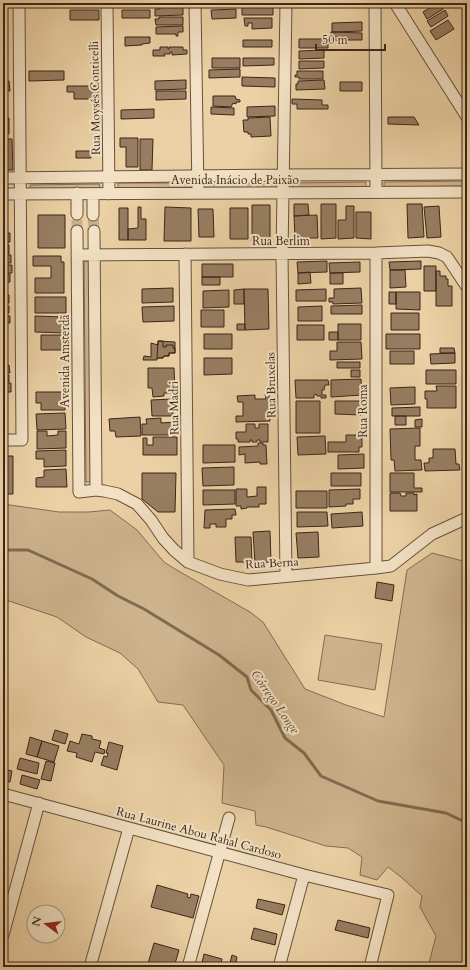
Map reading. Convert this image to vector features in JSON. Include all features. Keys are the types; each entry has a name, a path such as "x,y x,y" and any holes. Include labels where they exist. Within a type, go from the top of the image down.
{"street":[{"path":"3,440 22,440 19,3"},
{"name":"Rua Moysés Conticelli","path":"107,3 109,194"},
{"path":"195,3 198,193"},
{"name":"Rua Bruxelas","path":"286,3 282,193 286,576"},
{"path":"375,3 376,192"},
{"path":"395,3 467,117"},
{"name":"Avenida Inácio de Paixão","path":"3,178 467,174"},
{"name":"Avenida Inácio de Paixão","path":"3,194 467,192"},
{"path":"77,193 77,214"},
{"path":"93,194 93,215"},
{"name":"Avenida Amsterdã","path":"77,231 79,492"},
{"path":"94,231 96,490"},
{"name":"Rua Berlim","path":"77,255 376,253 428,251 439,253 447,257 467,287"},
{"name":"Rua Roma","path":"376,253 376,568"},
{"name":"Rua Madri","path":"185,254 188,562"},
{"name":"Rua Berna","path":"79,492 96,490 118,494 137,504 151,520 163,538 188,562 220,574 248,580 391,566 432,534 467,518"},
{"name":"Rua Laurine Abou Rahal Cardoso","path":"3,794 304,875 388,895 370,967"},
{"path":"3,935 39,803"},
{"path":"188,967 229,818"},
{"path":"90,967 129,828"},
{"path":"279,967 304,875"}],"shaded area":[{"path":"467,181 467,186 384,187 384,182"},
{"path":"204,182 275,184 276,189 204,188"},
{"path":"366,182 366,187 293,188 293,183"},
{"path":"118,183 189,183 189,188 118,189"},
{"path":"99,184 99,189 30,190 30,185"},
{"path":"84,261 89,261 91,482 86,482"},
{"path":"3,504 59,512 110,510 137,530 164,562 250,612 263,622 305,689 346,705 384,717 407,570 432,553 467,562 467,967 420,967 429,963 436,936 420,907 422,896 388,867 377,880 360,875 362,857 348,848 326,846 256,825 255,811 222,803 224,765 183,705 158,702 138,669 120,653 86,637 57,617 3,599"},
{"path":"325,635 382,644 375,690 318,680"}],"building":[{"path":"439,3 443,9 427,19 423,12"},
{"path":"160,7 183,7 183,15 155,16 155,9 160,9"},
{"path":"242,7 273,7 273,15 242,15"},
{"path":"236,9 236,18 212,19 211,10"},
{"path":"70,10 99,10 99,20 70,20"},
{"path":"122,10 150,10 150,18 122,18"},
{"path":"445,10 448,16 431,27 427,21"},
{"path":"159,17 183,17 183,25 156,25 155,19 159,19"},
{"path":"244,18 272,18 272,28 252,29 252,23 248,23 248,26 245,26"},
{"path":"448,20 454,29 436,40 430,31"},
{"path":"362,22 362,31 332,32 332,23"},
{"path":"183,26 183,32 178,32 178,36 176,36 176,34 156,34 156,27"},
{"path":"331,32 362,33 362,40 331,40"},
{"path":"125,37 150,37 150,43 125,46"},
{"path":"299,39 328,39 328,48 299,48"},
{"path":"243,40 272,40 272,47 243,47"},
{"path":"160,47 168,47 169,49 169,47 183,47 183,50 187,50 187,54 172,55 172,52 170,52 170,54 164,54 165,56 153,56 153,50 160,50"},
{"path":"324,50 324,58 299,59 299,51"},
{"path":"212,58 240,58 240,68 212,68"},
{"path":"243,58 274,58 274,65 243,66"},
{"path":"299,61 324,61 324,68 299,69"},
{"path":"240,69 240,77 209,78 209,70"},
{"path":"29,71 64,71 64,80 29,81"},
{"path":"297,71 323,71 323,79 299,79 299,77 295,77 295,75 297,75"},
{"path":"242,77 275,78 275,87 242,86"},
{"path":"186,80 186,89 155,90 155,81"},
{"path":"324,80 325,89 296,90 296,84 298,84 298,81"},
{"path":"3,81 9,81 10,91 3,91"},
{"path":"340,82 362,82 362,91 340,91"},
{"path":"67,86 98,86 98,99 74,99 74,92 67,92"},
{"path":"156,91 186,91 186,99 156,100"},
{"path":"213,96 235,96 236,99 240,100 240,102 236,102 236,104 233,103 231,107 213,106"},
{"path":"292,99 322,100 322,105 328,105 328,109 297,109 297,104 292,104"},
{"path":"275,106 275,116 247,117 247,107"},
{"path":"211,107 234,108 234,115 211,114"},
{"path":"154,109 154,118 121,119 121,110"},
{"path":"270,117 271,136 251,137 251,134 244,132 243,120 248,120 248,118"},
{"path":"388,117 414,117 419,125 388,124"},
{"path":"3,118 9,118 9,134 3,134"},
{"path":"120,138 138,138 138,167 126,167 126,147 120,147"},
{"path":"3,139 12,139 13,170 3,170"},
{"path":"140,139 153,139 152,170 140,170"},
{"path":"76,151 91,151 91,158 76,158"},
{"path":"294,204 308,204 309,215 294,216"},
{"path":"321,204 336,204 336,238 321,239"},
{"path":"407,204 422,204 424,237 408,238"},
{"path":"252,205 270,205 270,241 252,241"},
{"path":"346,206 354,206 354,238 338,239 338,220 346,220"},
{"path":"439,206 441,237 427,238 424,207"},
{"path":"138,207 141,207 141,219 146,219 146,240 128,240 128,229 138,228"},
{"path":"165,207 191,208 191,241 164,241"},
{"path":"119,208 128,208 128,240 119,240"},
{"path":"230,208 248,208 248,239 230,239"},
{"path":"198,209 213,209 214,237 199,237"},
{"path":"356,212 371,212 371,239 356,238"},
{"path":"38,215 65,215 65,248 38,248"},
{"path":"317,215 318,238 295,238 294,216"},
{"path":"3,233 10,233 10,242 3,242"},
{"path":"3,245 9,245 9,254 3,254"},
{"path":"3,255 11,255 11,263 3,263"},
{"path":"33,256 61,256 61,262 64,262 64,293 35,293 35,278 51,278 51,266 33,266"},
{"path":"327,261 327,272 298,273 297,262"},
{"path":"421,261 421,269 390,270 389,262"},
{"path":"360,262 360,272 330,273 329,263"},
{"path":"202,264 233,264 233,277 202,277"},
{"path":"3,265 12,265 12,273 3,273"},
{"path":"424,266 436,266 436,291 424,291"},
{"path":"390,270 405,270 406,287 390,288"},
{"path":"436,271 440,271 440,276 446,276 446,279 448,279 448,286 452,286 452,306 436,306"},
{"path":"310,272 311,283 298,284 298,273"},
{"path":"330,273 343,273 343,284 330,284"},
{"path":"3,274 10,274 10,282 3,283"},
{"path":"202,277 220,277 220,285 202,285"},
{"path":"173,288 173,302 142,303 142,289"},
{"path":"361,288 362,303 333,304 333,302 329,302 329,298 334,298 334,289"},
{"path":"244,289 244,304 234,304 234,290"},
{"path":"244,289 268,289 269,329 245,330"},
{"path":"326,289 326,301 296,301 296,290"},
{"path":"229,290 229,307 203,308 203,291"},
{"path":"389,292 396,292 396,304 389,304"},
{"path":"396,292 420,292 420,310 396,309"},
{"path":"3,295 9,295 9,303 3,303"},
{"path":"35,297 66,297 66,313 35,313"},
{"path":"362,305 362,314 331,314 331,306"},
{"path":"3,306 9,306 9,313 3,313"},
{"path":"174,306 174,321 143,322 142,307"},
{"path":"322,306 322,321 298,321 298,307"},
{"path":"201,310 224,310 224,327 201,327"},
{"path":"391,313 419,313 419,330 391,330"},
{"path":"3,316 10,316 10,323 3,323"},
{"path":"35,316 65,317 65,333 35,332"},
{"path":"237,324 245,324 245,330 237,330"},
{"path":"338,324 361,324 361,340 338,340"},
{"path":"297,325 324,325 324,340 297,340"},
{"path":"329,332 338,332 338,340 329,340"},
{"path":"204,334 232,334 232,349 204,349"},
{"path":"386,334 420,334 420,349 386,349"},
{"path":"41,335 65,335 65,350 41,350"},
{"path":"158,341 163,341 163,347 166,347 166,345 173,345 173,348 175,348 175,353 169,353 169,356 164,356 163,358 157,358"},
{"path":"158,341 175,342 175,353 169,353 169,356 157,358 157,360 143,360 144,356 151,357 151,343 158,345"},
{"path":"337,342 361,342 362,359 330,360 330,351 337,351"},
{"path":"440,348 454,348 455,353 440,353"},
{"path":"390,351 414,351 414,364 390,364"},
{"path":"455,353 455,363 431,364 430,354"},
{"path":"204,358 232,358 232,374 204,375"},
{"path":"337,362 360,362 360,368 337,368"},
{"path":"9,365 10,373 3,373 3,366"},
{"path":"148,368 174,368 175,393 164,393 164,396 153,397 152,388 148,388"},
{"path":"351,370 360,370 360,377 351,377"},
{"path":"426,370 456,370 456,384 426,384"},
{"path":"3,375 9,375 9,382 3,382"},
{"path":"361,379 362,395 331,397 331,380"},
{"path":"295,380 328,380 329,385 325,385 324,390 322,390 322,395 326,395 326,398 321,398 321,396 317,396 316,394 314,395 314,398 296,398"},
{"path":"3,383 11,383 11,392 3,392"},
{"path":"436,386 456,386 456,408 427,408 425,391 437,391"},
{"path":"415,387 415,404 391,405 390,388"},
{"path":"36,392 65,392 65,410 41,410 41,403 36,403"},
{"path":"265,394 269,394 270,421 236,422 236,416 243,416 243,402 238,402 237,396 255,395 255,399 266,399"},
{"path":"172,399 173,416 152,416 151,400"},
{"path":"296,401 320,401 320,433 296,433"},
{"path":"335,401 362,401 361,415 335,414"},
{"path":"420,407 420,416 392,416 392,408"},
{"path":"65,413 66,429 37,430 36,414"},
{"path":"395,416 406,416 406,425 395,425"},
{"path":"140,417 141,436 116,437 115,431 110,431 109,419"},
{"path":"161,418 161,423 175,422 176,435 142,435 142,424 147,424 146,419"},
{"path":"422,419 422,427 415,427 415,420"},
{"path":"246,424 255,424 255,428 259,428 259,424 268,424 268,442 260,442 260,440 257,440 257,442 252,442 252,440 250,440 250,442 238,442 238,439 236,439 236,432 246,432"},
{"path":"420,428 420,446 415,446 415,460 421,460 422,470 395,471 394,460 391,460 390,429"},
{"path":"37,431 47,431 47,436 58,435 58,431 66,431 66,448 37,449"},
{"path":"346,435 362,435 362,447 359,447 359,452 328,452 328,442 346,442"},
{"path":"325,436 326,454 298,455 297,437"},
{"path":"153,437 177,437 177,455 143,455 143,438 147,438 147,445 153,445"},
{"path":"258,443 263,443 263,445 266,445 267,464 260,464 260,462 245,463 245,454 239,455 239,447 258,446"},
{"path":"203,445 235,445 235,462 203,463"},
{"path":"433,449 455,449 456,464 459,464 460,470 425,471 424,463 429,463 429,458 433,458"},
{"path":"66,450 66,466 44,467 44,459 36,459 36,451"},
{"path":"364,454 364,468 338,469 338,455"},
{"path":"5,456 13,456 13,494 5,494"},
{"path":"234,467 234,485 203,486 202,468"},
{"path":"66,469 67,487 36,487 36,478 44,477 44,470"},
{"path":"142,473 176,473 175,512 158,512 142,499"},
{"path":"331,473 361,473 361,486 331,486"},
{"path":"390,473 414,473 414,488 422,488 422,492 390,492"},
{"path":"257,487 266,487 266,504 259,504 259,507 247,507 241,509 241,506 236,506 236,489 247,489 247,497 257,496"},
{"path":"360,489 360,499 353,499 353,504 329,507 329,490"},
{"path":"203,490 235,490 235,504 203,505"},
{"path":"296,491 327,491 327,508 296,508"},
{"path":"390,493 400,493 401,496 406,496 406,493 414,493 414,495 417,494 417,511 390,511"},
{"path":"235,509 236,515 232,515 232,519 226,519 226,527 216,527 216,524 210,524 210,528 204,528 205,510"},
{"path":"297,512 327,512 328,526 297,527"},
{"path":"362,512 363,526 332,528 331,514"},
{"path":"270,531 271,562 255,563 253,532"},
{"path":"318,532 319,557 298,558 296,533"},
{"path":"235,537 251,537 252,562 236,562"},
{"path":"377,582 394,585 392,601 375,598"},
{"path":"55,730 68,734 65,744 52,740"},
{"path":"82,734 92,736 92,739 101,741 99,748 105,750 104,754 95,752 92,762 76,757 77,753 67,751 70,741 79,744"},
{"path":"30,737 42,741 37,757 26,754"},
{"path":"42,741 59,746 54,762 37,757"},
{"path":"109,742 123,746 117,770 101,765 104,756 107,757 108,753 106,753"},
{"path":"20,758 39,763 37,774 17,769"},
{"path":"46,761 55,763 51,781 41,779"},
{"path":"3,769 12,771 10,782 3,780"},
{"path":"22,775 40,780 37,789 20,784"},
{"path":"157,885 188,894 187,897 190,898 191,894 199,896 193,918 151,907"},
{"path":"258,899 285,905 282,915 256,908"},
{"path":"338,920 370,928 368,938 335,930"},
{"path":"254,928 277,934 275,945 251,939"},
{"path":"154,943 179,950 174,967 147,967"},
{"path":"204,954 222,959 220,967 201,967"},
{"path":"232,955 237,957 235,967 229,967"}],"waterway":[{"name":"Córrego Longe","path":"3,550 28,550 92,579 118,596 144,609 219,655 247,677 251,690 271,710 285,738 304,753 321,776 378,801 446,813 467,823"}],"tunnel":[{"path":"77,214 77,231"},
{"path":"93,215 94,231"}]}
